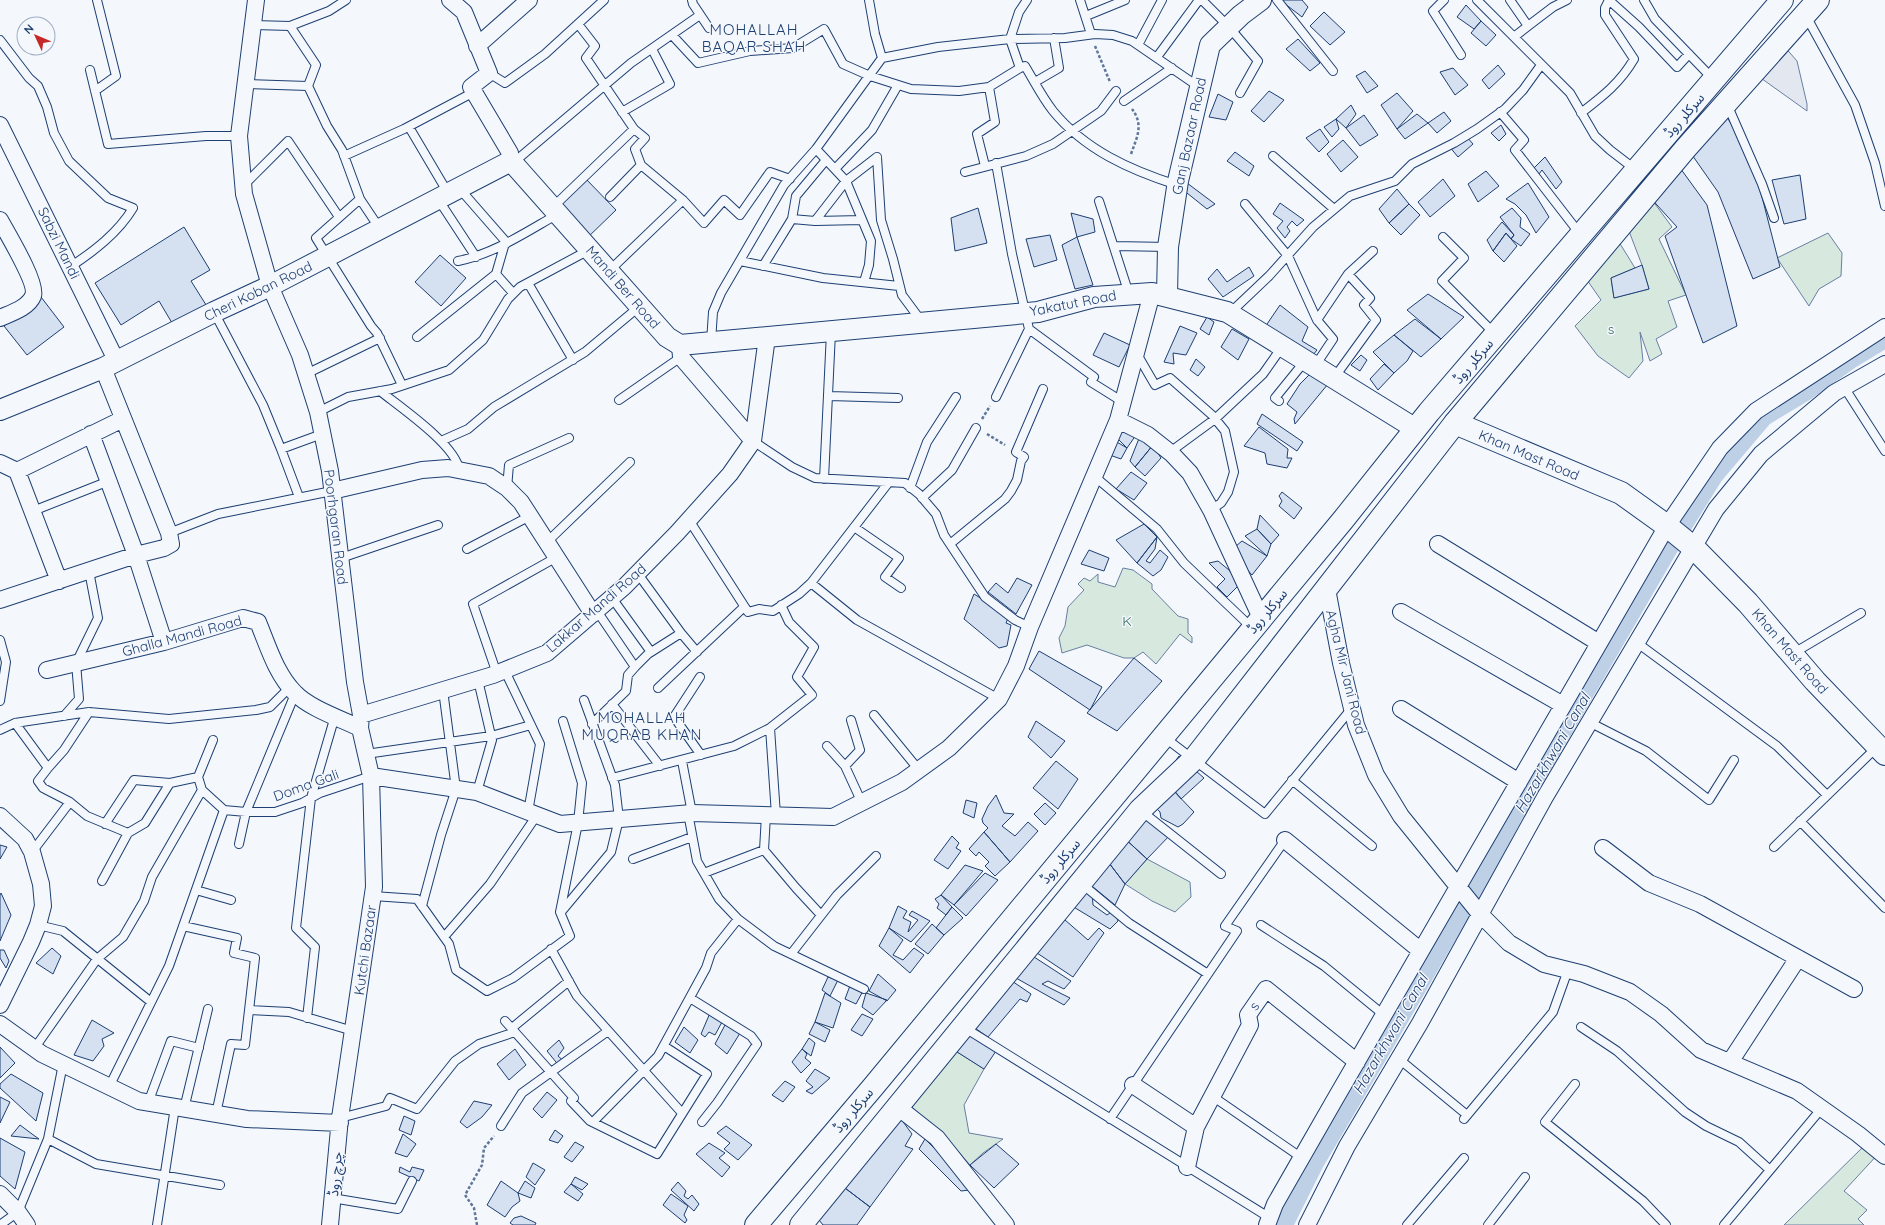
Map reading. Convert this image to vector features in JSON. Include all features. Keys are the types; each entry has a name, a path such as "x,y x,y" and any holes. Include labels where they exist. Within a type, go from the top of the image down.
{"main road":[{"name":"سرکلر روڈ","path":"756,1225 873,1087 1319,549 1423,420 1782,0"},
{"path":"801,1225 899,1108 962,1026 1081,884 1140,810 1194,759 1456,423 1726,102 1812,7"},
{"path":"1716,77 1726,102"},
{"name":"Khan Mast Road","path":"1423,420 1456,423 1621,493 1667,526 1694,548 1748,603 1815,681 1881,750"},
{"name":"Agha Mir Jani Road","path":"1319,549 1327,589"},
{"path":"873,1087 899,1108"}],"street":[{"name":"Poorhgaran Road","path":"256,0 239,136 244,194 270,286 300,355 318,412 332,491 355,682 366,754 371,776"},
{"path":"450,0 464,12 489,73 471,87 510,153 512,162"},
{"path":"477,46 529,0"},
{"name":"Ganj Bazaar Road","path":"1160,295 1177,185 1210,45 1261,0"},
{"name":"Sabzi Mandi","path":"0,125 70,267 110,365 123,419 169,533"},
{"name":"Cheri Koban Road","path":"0,410 110,365 214,312 270,286 512,162"},
{"name":"Mandi Ber Road","path":"512,162 666,337 681,351"},
{"path":"0,220 28,272 34,291 33,296 28,303 0,318"},
{"name":"Yakatut Road","path":"767,337 922,322 1027,321 1038,312 1094,297 1128,294 1160,295 1230,313 1334,378 1423,420"},
{"path":"371,776 477,792 560,824 690,813 833,817 902,782 949,748 999,699 1016,666 1030,627 1118,420 1136,353 1160,295"},
{"path":"1269,1221 1275,1204 1667,526 1720,448 1756,411 1885,327"},
{"path":"753,441 681,351 711,342 767,337"},
{"name":"Lakkar Mandi Road","path":"361,721 443,690 501,672 547,653 638,574 730,474 753,441 767,337"},
{"path":"1310,1223 1347,1146 1399,1059 1545,797 1716,510 1761,454 1834,393 1885,364"},
{"path":"0,464 17,470 123,419"},
{"path":"1118,420 1148,435 1170,452 1190,474 1211,510 1257,623"},
{"path":"91,434 136,555 164,642"},
{"path":"332,491 422,470 448,468 489,476 507,488 521,502 595,612"},
{"path":"17,470 60,580"},
{"path":"0,600 136,555 164,548 171,544 169,533"},
{"path":"1438,544 1599,643"},
{"name":"Agha Mir Jani Road","path":"1327,589 1341,663 1356,725 1376,775 1401,816 1480,914"},
{"path":"1401,612 1563,705"},
{"name":"Ghalla Mandi Road","path":"47,670 164,642 243,618 251,619 258,622 278,670 293,691 335,716 361,721"},
{"path":"1401,709 1518,782"},
{"name":"Kutchi Bazaar","path":"340,1120 374,887 371,776"},
{"path":"0,816 25,839 32,852 41,884 43,906 38,924 0,1006"},
{"path":"1285,840 1421,951"},
{"path":"1603,848 1649,883 1700,904 1854,989"},
{"path":"1480,914 1509,943 1544,964 1584,974 1630,992 1661,1014 1701,1050 1797,1091 1885,1156"},
{"path":"1730,1062 1798,958"},
{"name":"s","path":"1187,1167 1196,1127 1250,1025 1248,1015 1266,989 1357,1062"},
{"path":"0,1024 34,1048 63,1064 139,1101 247,1119 340,1120"},
{"path":"1133,1085 1196,1127"},
{"path":"899,1108 937,1138 1006,1225"},
{"name":"چرچ روڈ","path":"330,1225 340,1120"},
{"path":"0,1194 22,1218"}],"lane":[{"path":"95,91 116,76 97,0"},
{"path":"253,25 290,26 329,11 346,0"},
{"path":"489,73 505,83 546,54 604,0"},
{"path":"701,0 692,2 709,28"},
{"path":"869,0 875,34 882,58"},
{"path":"1020,68 1010,40 1019,12 1027,0"},
{"path":"1080,0 1091,34"},
{"path":"1086,16 1125,0"},
{"path":"1138,45 1162,0"},
{"path":"1157,57 1199,0"},
{"path":"1202,0 1229,27 1258,62 1240,93"},
{"path":"1277,0 1333,71"},
{"path":"1444,0 1433,11 1462,55"},
{"path":"1477,0 1570,93 1595,136 1610,150 1636,170"},
{"path":"1510,0 1528,26"},
{"path":"1514,37 1553,7 1567,0"},
{"path":"1581,113 1608,93 1624,75 1634,59 1605,15 1605,8 1609,0 1639,27 1677,67 1689,54"},
{"path":"1644,0 1655,19 1689,54 1716,77"},
{"path":"1812,7 1855,105 1875,163 1885,206"},
{"path":"512,162 631,63 700,15"},
{"path":"578,24 595,46 586,58 634,129 645,138 635,149 641,165 683,200 704,223 724,200 740,215 770,172 790,179"},
{"path":"290,26 316,65 308,86 344,156 360,199 380,229"},
{"path":"672,35 698,63 750,51 793,48 824,29 843,64 870,76 910,89 959,91 989,87 1025,66 1053,110 1073,131 1097,151 1127,167 1177,185"},
{"path":"711,342 712,312 784,185 816,149 882,58 938,47 1091,34 1113,35 1138,45 1199,87"},
{"path":"1035,82 1059,68 1054,38"},
{"path":"0,40 29,78 38,86 48,107 54,133 69,161 108,198 134,208 129,216 96,250 70,267"},
{"path":"622,112 670,84 652,49"},
{"path":"1230,313 1288,256 1313,227 1350,196 1395,180 1412,164 1454,143 1500,112 1523,90 1541,65"},
{"path":"1124,101 1172,68"},
{"path":"90,70 108,144 206,136 239,136"},
{"path":"246,84 308,86"},
{"path":"835,169 872,130 898,85"},
{"path":"985,166 977,134 995,122 989,87"},
{"path":"965,172 1026,156 1053,144 1100,111 1116,91"},
{"path":"344,156 409,127 474,92"},
{"path":"1726,102 1762,184 1774,218"},
{"path":"1500,112 1524,140 1515,150 1581,235"},
{"path":"409,127 449,193 476,258"},
{"path":"458,261 476,258 506,243 555,210 634,129"},
{"path":"243,186 288,141 339,217"},
{"path":"816,149 846,181 871,241 864,282"},
{"path":"1274,156 1334,209"},
{"path":"814,221 846,181 877,157 881,220 902,295 922,322"},
{"path":"764,266 792,218 796,196 826,160"},
{"path":"996,163 1012,254 1027,321 996,397"},
{"path":"610,197 641,165"},
{"path":"449,193 506,243"},
{"path":"360,199 316,238 329,256 380,338 402,385"},
{"path":"608,271 683,200"},
{"path":"1099,201 1115,246 1128,294"},
{"path":"1245,204 1288,256 1316,320 1333,339 1275,398 1279,401"},
{"path":"792,218 814,221 862,220"},
{"path":"1443,237 1464,258 1442,281 1496,334"},
{"path":"417,338 496,274 506,243"},
{"path":"1115,246 1168,247"},
{"path":"318,412 348,397 380,391 449,370 483,340 498,314 513,293 520,287 590,250"},
{"path":"1316,320 1348,274 1373,251"},
{"path":"740,261 823,278 899,286"},
{"path":"496,274 513,293"},
{"path":"1334,378 1376,320 1364,304 1370,298 1348,274"},
{"path":"528,283 573,360"},
{"path":"441,442 468,429 494,407 585,352 640,306"},
{"path":"214,312 263,405 299,497"},
{"path":"1027,321 1094,377 1091,382 1123,402"},
{"path":"824,479 831,331"},
{"path":"306,374 380,338"},
{"path":"1170,452 1216,419 1263,374 1283,346"},
{"path":"619,400 681,351"},
{"path":"1136,353 1155,385 1170,378 1216,419 1225,431 1234,472 1228,492 1221,503 1211,510"},
{"path":"1844,387 1885,451"},
{"path":"950,544 1005,499 1011,491 1024,457 1016,452 1043,389"},
{"path":"380,391 441,442 458,462 459,470"},
{"path":"829,396 898,398"},
{"path":"910,488 927,442 956,397"},
{"path":"922,498 952,470 976,428"},
{"path":"281,449 322,434"},
{"path":"507,488 510,464 569,438"},
{"path":"753,441 792,467 815,478 905,483 922,498 936,514 944,534 985,597 1015,620 1030,627"},
{"path":"547,542 630,462"},
{"path":"1094,476 1157,529 1184,563 1257,623"},
{"path":"33,511 109,481"},
{"path":"689,520 748,612 759,609 773,611 799,594 811,582 889,482"},
{"path":"169,533 218,514 332,491"},
{"path":"467,549 530,516"},
{"path":"341,558 438,525"},
{"path":"854,527 899,558 885,577 901,588"},
{"path":"444,937 490,884 532,813 540,744 501,672 473,604 557,557"},
{"path":"64,716 78,699 76,663 98,618 88,571"},
{"path":"638,574 681,633 697,652"},
{"path":"811,582 857,620 999,699"},
{"path":"612,598 651,652"},
{"path":"612,778 734,746 770,728 812,695 797,677 814,647 789,622 781,605"},
{"path":"658,688 744,607"},
{"path":"595,612 635,667"},
{"path":"1792,654 1861,613"},
{"path":"592,724 626,691 628,675 635,667 651,652 681,633"},
{"path":"0,640 6,662 0,701"},
{"path":"1636,642 1777,746 1828,795"},
{"path":"700,677 674,717 701,755"},
{"path":"477,792 492,740 478,680"},
{"path":"422,906 441,835 456,789 443,690"},
{"path":"0,730 15,723 89,712 169,719 256,710 270,707 293,691"},
{"path":"239,844 246,812 293,691"},
{"path":"560,912 611,852 619,819 615,785 584,700"},
{"path":"612,704 660,766"},
{"path":"1164,736 1264,814 1352,708"},
{"path":"89,712 64,750 38,781 43,788 70,802 87,816 128,833"},
{"path":"874,715 919,770"},
{"path":"307,1018 315,947 296,928 311,798 335,716"},
{"path":"844,766 860,750 851,720"},
{"path":"373,896 417,899 449,944 456,970 487,991 512,978 570,936 560,912 578,822 582,783 563,721"},
{"path":"1589,722 1646,751 1709,800 1734,760"},
{"path":"15,723 48,768"},
{"path":"366,754 492,736 531,725"},
{"path":"764,850 771,815 770,728"},
{"path":"109,1087 169,966 224,810 202,790 198,777 213,740"},
{"path":"827,746 844,766 862,803"},
{"path":"1774,847 1828,795 1881,750"},
{"path":"682,760 692,837 697,861 719,899 738,919 774,946 864,989"},
{"name":"Doma Gali","path":"224,810 275,812 302,803 320,792 371,776"},
{"path":"105,824 134,780 170,783 198,777"},
{"path":"1292,780 1372,846"},
{"path":"102,881 128,833 145,823 170,783"},
{"path":"34,1048 97,959 123,937 144,901 152,877 202,790"},
{"path":"32,852 70,802"},
{"path":"1140,810 1221,874"},
{"path":"1800,821 1885,908"},
{"path":"633,859 692,837"},
{"path":"1110,1119 1236,931 1225,926 1285,840"},
{"path":"704,873 764,850"},
{"path":"764,850 796,888 822,915"},
{"path":"791,954 838,895 876,856"},
{"path":"1081,884 1129,923 1208,974"},
{"path":"196,890 231,900"},
{"path":"593,1122 658,1056 706,968 711,954 738,919"},
{"path":"38,924 62,932 151,1002"},
{"path":"1261,925 1324,966 1384,1015"},
{"path":"184,926 237,938 234,953 255,958 245,1045 231,1044 216,1114"},
{"path":"551,950 577,996 682,1114"},
{"path":"1399,1059 1466,1117 1553,1012 1568,970"},
{"path":"340,1120 386,1106 390,1098 417,1109 455,1061 478,1044 514,1030 569,981"},
{"path":"690,998 751,1036 757,1044 717,1103 702,1122"},
{"path":"157,1225 164,1176 180,1108 199,1048 208,1008"},
{"path":"249,1010 289,1012 353,1031"},
{"path":"505,1021 574,1098 571,1101 593,1122 657,1154 707,1074 664,1046"},
{"path":"962,1026 1187,1167 1269,1221"},
{"path":"1581,1027 1617,1051 1685,1112 1706,1126 1739,1142 1770,1170"},
{"path":"501,1126 522,1093 552,1073 608,1031"},
{"path":"148,1103 171,1041 199,1048"},
{"path":"0,1225 22,1218 48,1139 63,1064"},
{"path":"1574,1084 1545,1122 1643,1202 1666,1225"},
{"path":"1212,1096 1302,1158"},
{"path":"1724,1225 1822,1108"},
{"path":"48,1139 96,1164 220,1185"},
{"path":"1406,1225 1464,1158"},
{"path":"1488,1225 1525,1177"},
{"path":"332,1198 398,1210 412,1181"}],"path":[{"path":"996,397 976,428 1016,452"},
{"path":"477,1225 474,1208 465,1195 482,1165 484,1148 501,1126"}],"green space":[{"path":"1650,197 1672,227 1659,239 1686,295 1668,301 1677,327 1656,339 1662,354 1650,361 1640,332 1643,361 1629,378 1598,356 1575,326 1601,300 1585,277 1619,242 1635,268 1611,278 1614,298 1649,289 1642,265 1627,226"},
{"path":"1828,233 1842,253 1841,276 1819,289 1809,306 1777,258"},
{"name":"K","path":"1123,568 1133,570 1152,584 1152,589 1178,616 1188,619 1188,633 1192,637 1192,643 1180,634 1156,664 1143,652 1134,658 1124,658 1087,645 1062,653 1059,638 1065,626 1068,607 1084,590 1078,584 1084,578 1090,581 1098,574 1098,582 1115,587"},
{"path":"1147,859 1190,882 1191,897 1175,912 1152,901 1125,884"},
{"path":"954,1050 984,1069 964,1105 969,1133 1003,1139 983,1153 970,1165 942,1133 908,1104"},
{"path":"1868,1142 1880,1152 1844,1191 1867,1210 1858,1219 1864,1225 1784,1225"}],"shaded area":[{"path":"1783,45 1797,61 1807,104 1807,111 1758,76"}],"building":[{"path":"1280,0 1302,0 1308,7 1302,17"},
{"path":"1466,5 1481,21 1474,29 1457,17"},
{"path":"1324,12 1345,32 1330,45 1310,26"},
{"path":"1481,21 1496,35 1486,46 1471,33"},
{"path":"1298,39 1320,63 1310,71 1286,49"},
{"path":"1498,65 1505,74 1489,89 1482,80"},
{"path":"1453,68 1468,85 1455,95 1440,72"},
{"path":"1365,71 1378,86 1367,93 1356,76"},
{"path":"1269,91 1284,100 1264,122 1251,111"},
{"path":"1397,93 1413,111 1397,129 1381,105"},
{"path":"1218,94 1233,102 1226,120 1209,117"},
{"path":"1351,105 1356,114 1346,128 1336,119"},
{"path":"1444,112 1451,121 1437,133 1428,123"},
{"path":"1417,114 1428,123 1405,139 1397,129"},
{"path":"1364,115 1378,135 1360,146 1346,128"},
{"path":"1726,115 1753,162 1780,267 1753,279 1718,192 1690,152"},
{"path":"1336,119 1339,129 1332,137 1324,127"},
{"path":"1501,125 1506,134 1499,141 1491,133"},
{"path":"1320,129 1329,142 1319,152 1306,138"},
{"path":"1466,136 1473,144 1458,157 1449,146"},
{"path":"1343,140 1358,157 1341,172 1327,154"},
{"path":"1235,152 1254,166 1249,176 1227,161"},
{"path":"1545,157 1562,182 1556,189 1542,170 1536,178 1534,168"},
{"path":"1675,161 1707,205 1737,326 1703,343 1665,236 1677,227 1647,194"},
{"path":"1486,171 1499,186 1478,202 1468,184"},
{"path":"1800,175 1806,219 1784,224 1772,180"},
{"path":"586,179 616,210 585,240 555,208"},
{"path":"1443,179 1455,196 1430,217 1418,202"},
{"path":"1187,183 1215,204 1207,209 1182,189"},
{"path":"1528,183 1549,217 1536,233 1526,215 1515,204 1506,199"},
{"path":"1397,189 1409,204 1389,223 1379,209"},
{"path":"1280,203 1304,220 1297,226 1292,221 1287,227 1290,231 1285,238 1277,228 1283,221 1273,214"},
{"path":"1409,204 1420,215 1401,235 1389,223"},
{"path":"978,208 987,243 955,251 951,218"},
{"path":"1512,208 1521,218 1520,227 1530,234 1521,246 1511,239 1514,235 1500,217"},
{"path":"1071,213 1093,219 1095,232 1077,237"},
{"path":"1502,222 1514,235 1511,239 1506,233 1493,251 1487,240"},
{"path":"184,227 210,270 191,281 208,308 175,328 159,301 121,325 95,283"},
{"path":"1506,233 1517,246 1504,262 1493,251"},
{"path":"1050,235 1057,260 1034,267 1026,239"},
{"path":"1077,237 1093,285 1075,289 1062,245"},
{"path":"440,255 466,278 441,306 415,282"},
{"name":"s","path":"1642,265 1649,289 1614,298 1611,278"},
{"path":"1249,267 1254,276 1223,297 1208,279 1217,269 1227,282"},
{"path":"1428,294 1464,317 1441,339 1407,310"},
{"path":"41,297 64,327 27,355 4,326"},
{"path":"1280,305 1308,327 1302,341 1317,350 1313,355 1265,327"},
{"path":"1207,317 1214,322 1209,335 1200,329"},
{"path":"1415,319 1441,339 1421,357 1394,335"},
{"path":"1180,326 1197,333 1186,355 1173,353 1174,364 1164,362"},
{"path":"1232,329 1249,339 1238,360 1221,347"},
{"path":"1104,333 1130,345 1119,367 1093,355"},
{"path":"1394,335 1413,351 1407,361 1394,373 1373,352"},
{"path":"1361,355 1367,360 1360,371 1351,365"},
{"path":"1196,359 1205,367 1198,376 1190,370"},
{"path":"1384,364 1394,373 1378,390 1370,379"},
{"path":"1313,371 1328,384 1295,424 1294,419 1297,412 1287,404 1300,384"},
{"path":"1262,414 1303,442 1297,451 1257,424"},
{"path":"1116,426 1136,435 1127,448 1116,437"},
{"path":"1259,427 1288,449 1287,458 1292,458 1287,468 1267,464 1265,453 1244,446"},
{"path":"1142,431 1153,445 1135,467 1130,461"},
{"path":"1110,438 1127,448 1121,459 1104,453"},
{"path":"1153,445 1161,458 1145,476 1135,467"},
{"path":"1131,472 1147,483 1134,500 1116,489"},
{"path":"1282,492 1302,508 1294,519 1279,506 1282,501 1279,496"},
{"path":"1260,515 1279,535 1271,544 1257,529"},
{"path":"1144,524 1157,537 1137,563 1116,540"},
{"path":"1257,529 1271,544 1267,556 1245,536"},
{"name":"K","path":"1157,537 1155,549 1146,561 1150,563 1160,550 1168,557 1161,570 1153,576 1137,563"},
{"path":"1242,541 1267,556 1252,575 1230,551"},
{"path":"1089,550 1109,558 1104,571 1081,564"},
{"path":"1218,561 1229,570 1240,584 1227,597 1217,587 1225,579 1209,563"},
{"path":"1017,578 1032,585 1016,614 988,592 996,583 1008,593"},
{"path":"974,594 1009,616 1006,623 1011,625 1007,646 999,648 964,619"},
{"path":"1039,651 1102,687 1090,710 1029,669"},
{"name":"K","path":"1134,658 1162,681 1117,731 1087,713"},
{"path":"1036,721 1065,741 1051,758 1028,737"},
{"path":"1179,756 1204,778 1181,799 1164,777"},
{"path":"1056,761 1078,779 1058,809 1033,788"},
{"path":"1168,785 1194,812 1183,824 1178,827 1161,818 1160,812 1156,808"},
{"path":"996,795 1004,813 1014,814 1002,826 1015,836 1028,822 1038,831 1010,862 984,832 988,828 983,823 982,819 988,806"},
{"path":"966,800 977,803 974,818 963,813"},
{"path":"1045,803 1056,813 1045,825 1034,814"},
{"path":"1138,814 1171,834 1147,859 1121,835"},
{"path":"984,832 1010,862 995,876 985,866 989,862 979,852 976,856 969,849"},
{"path":"1121,835 1147,859 1125,884 1106,859"},
{"path":"952,836 959,843 956,848 961,851 948,869 934,860"},
{"path":"0,845 7,847 0,859"},
{"path":"1106,859 1125,884 1115,905 1087,882"},
{"path":"965,865 983,871 954,905 941,895"},
{"path":"985,873 998,880 966,916 954,905"},
{"path":"1081,883 1092,892 1093,905 1107,915 1114,910 1118,921 1110,929 1072,906"},
{"path":"1,893 11,915 0,941 0,895"},
{"path":"941,895 952,907 946,915 937,908 939,904 935,899"},
{"path":"898,906 907,911 903,918 911,922 908,932 918,920 909,915 912,911 930,921 911,942 889,928"},
{"path":"952,907 963,918 944,935 936,928"},
{"path":"1057,913 1088,940 1099,928 1104,933 1073,977 1028,947"},
{"path":"932,924 944,935 928,954 915,944"},
{"path":"889,928 903,940 893,955 903,960 914,948 924,955 910,973 879,946"},
{"path":"52,948 61,956 53,974 36,963"},
{"path":"0,950 4,950 9,961 6,968 0,958"},
{"path":"1031,955 1071,981 1064,989 1048,981 1042,984 1070,998 1064,1005 1016,978"},
{"path":"878,974 896,990 887,1001 869,991"},
{"path":"828,977 838,980 830,996 822,990"},
{"path":"1009,979 1031,994 1027,1002 1020,999 988,1037 966,1022"},
{"path":"851,983 864,989 856,1004 845,999"},
{"path":"825,993 841,1003 833,1028 815,1022"},
{"path":"866,993 887,1000 873,1015 862,1007"},
{"path":"710,1013 722,1022 715,1035 709,1032 705,1037 701,1034"},
{"path":"862,1014 873,1019 862,1036 851,1030"},
{"path":"92,1020 114,1033 102,1039 104,1046 93,1061 74,1055"},
{"path":"815,1022 830,1030 825,1042 809,1034"},
{"path":"725,1025 742,1030 727,1054 715,1044"},
{"path":"962,1026 998,1048 984,1069 954,1050"},
{"path":"684,1027 698,1040 690,1053 675,1042"},
{"path":"809,1038 815,1043 811,1056 802,1049"},
{"path":"559,1040 564,1048 558,1056 566,1063 560,1067 547,1051"},
{"path":"0,1047 15,1063 0,1078"},
{"path":"515,1049 526,1065 509,1080 497,1064"},
{"path":"802,1049 807,1054 805,1058 811,1063 801,1073 792,1062"},
{"path":"815,1069 830,1078 812,1094 806,1091 813,1087 806,1081"},
{"path":"11,1074 43,1093 36,1121 0,1088 0,1084"},
{"path":"785,1081 795,1087 783,1102 772,1095"},
{"path":"547,1092 557,1100 542,1118 533,1109"},
{"path":"0,1097 10,1102 0,1123"},
{"path":"474,1101 492,1105 482,1117 467,1128 460,1122"},
{"path":"404,1116 415,1121 411,1135 399,1130"},
{"path":"901,1119 912,1134 905,1146 913,1149 870,1207 841,1185"},
{"path":"20,1125 32,1134 39,1139 11,1136"},
{"path":"726,1126 752,1145 738,1160 724,1149 730,1143 717,1133"},
{"path":"555,1130 563,1136 558,1143 549,1140"},
{"path":"403,1134 416,1144 407,1157 395,1153"},
{"path":"0,1138 25,1152 15,1189 0,1176"},
{"path":"925,1139 952,1166 969,1190 961,1191 919,1149"},
{"path":"575,1142 584,1147 572,1162 564,1157"},
{"path":"709,1143 725,1153 719,1158 730,1167 722,1177 696,1154"},
{"path":"996,1144 1019,1164 994,1188 970,1165"},
{"path":"533,1163 545,1170 535,1185 526,1177"},
{"path":"400,1167 410,1172 412,1167 424,1170 419,1181 399,1172"},
{"path":"575,1177 588,1184 582,1190 571,1184"},
{"path":"501,1181 518,1193 520,1201 512,1207 505,1217 487,1205"},
{"path":"525,1181 535,1188 531,1198 518,1193"},
{"path":"678,1182 686,1191 684,1196 688,1199 692,1195 699,1204 694,1211 671,1190"},
{"path":"571,1184 583,1194 578,1201 564,1192"},
{"path":"841,1185 870,1207 857,1225 823,1225 816,1216"},
{"path":"671,1194 688,1206 684,1215 687,1220 685,1223 663,1205"},
{"path":"521,1216 536,1223 535,1225 513,1225 510,1223 514,1218"}],"waterway":[{"name":"Hazarkhwani Canal","path":"1284,1225 1315,1163 1478,883 1513,817 1668,550 1714,476 1764,417 1807,391 1852,359 1885,339"}],"district":[{"name":"MOHALLAH BAQAR SHAH","path":"754,38"},
{"name":"MOHALLAH MUQRAB KHAN","path":"642,726"}]}
